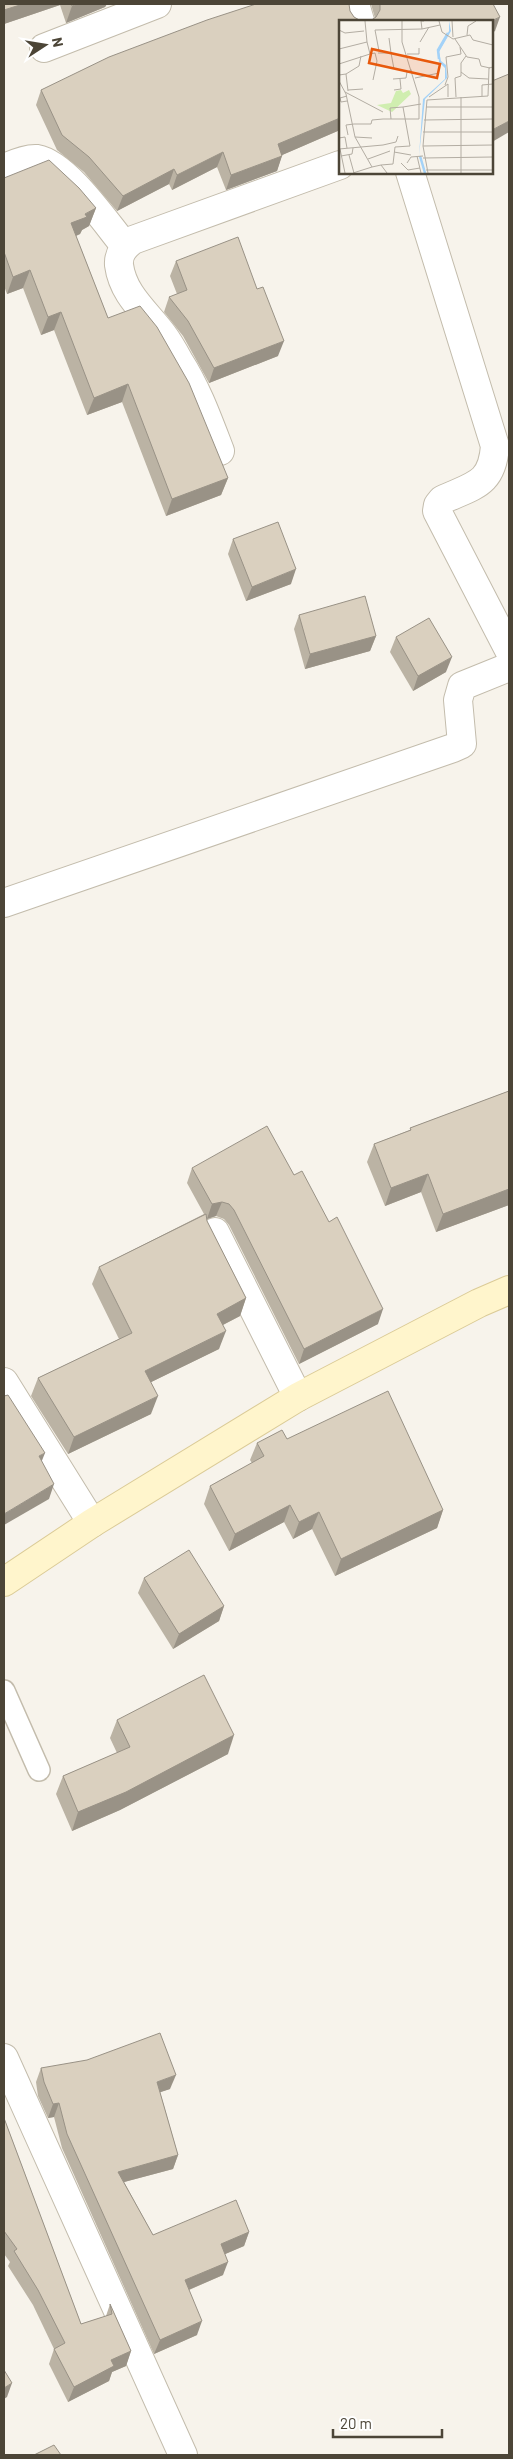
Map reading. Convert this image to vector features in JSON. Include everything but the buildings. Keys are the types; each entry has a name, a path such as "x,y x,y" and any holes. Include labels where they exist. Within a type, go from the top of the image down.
{"street":[{"path":"44,48 157,4"},
{"path":"355,4 360,20"},
{"path":"4,168 14,163 35,159 51,163 67,176 125,246"},
{"path":"220,451 202,404 181,363 162,334 128,292 119,264 120,253 133,240 339,165"},
{"path":"411,174 495,446 494,464 485,480 442,500 438,505 437,512 509,650"},
{"path":"4,903 462,744 458,700 462,686 509,667"},
{"path":"215,1232 298,1397"},
{"path":"4,1582 92,1523 298,1397 480,1303 509,1290"},
{"path":"4,1382 92,1523"},
{"path":"4,2058 183,2455"}],"lane":[{"path":"4,1691 39,1770"}]}
